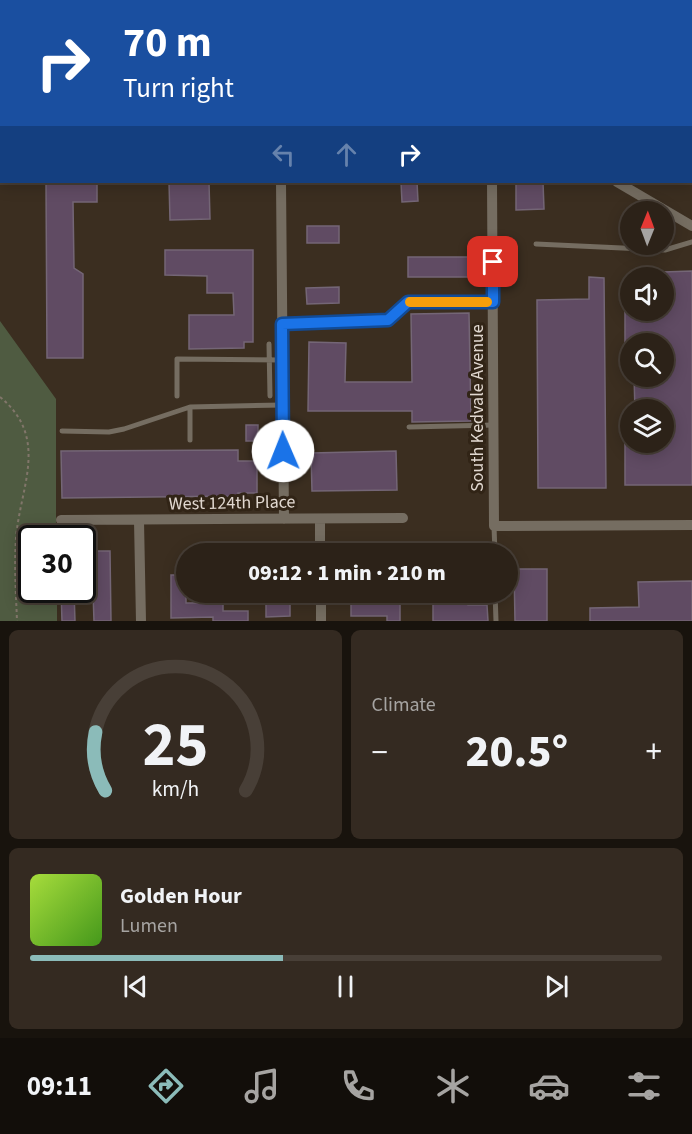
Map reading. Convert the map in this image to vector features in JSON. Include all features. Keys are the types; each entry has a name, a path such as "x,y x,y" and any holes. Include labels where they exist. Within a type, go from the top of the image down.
{"street":[{"path":"281,183 284,519"},
{"name":"South Kedvale Avenue","path":"492,183 494,526"},
{"path":"619,183 692,226"},
{"path":"320,519 320,543"},
{"name":"West 124th Place","path":"61,520 403,519"},
{"path":"139,521 141,621"},
{"path":"494,526 692,525"},
{"path":"321,603 321,621"}],"lane":[{"path":"536,244 665,250 692,242"},
{"path":"282,324 388,320 408,302 493,302"},
{"path":"269,344 270,396"},
{"path":"177,396 177,359 282,360"},
{"path":"62,431 109,432 190,407 283,405"},
{"path":"190,407 190,440"},
{"path":"409,427 494,425"},
{"path":"494,526 495,543"},
{"path":"495,603 496,621"}],"path":[{"path":"0,397 11,407 20,422 27,436 29,452 16,536 17,621"}],"green space":[{"path":"0,321 56,399 56,525 18,525 18,603 57,603 57,621 0,621"}],"building":[{"path":"46,183 97,183 97,202 73,202 74,268 83,274 83,358 47,358"},
{"path":"169,183 209,183 210,219 170,220"},
{"path":"401,183 417,183 418,201 402,202"},
{"path":"516,183 543,183 544,209 516,210"},
{"path":"307,226 339,226 339,243 307,243"},
{"path":"165,250 253,250 253,342 244,342 244,348 189,349 189,315 234,315 233,293 207,293 207,276 165,275"},
{"path":"408,257 471,257 471,277 408,277"},
{"path":"692,271 692,485 625,485 625,453 674,453 674,399 635,399 634,387 674,387 674,333 625,333 625,321 674,321 674,272"},
{"path":"589,277 604,278 606,488 538,488 537,300 589,299"},
{"path":"339,287 339,303 307,304 306,288"},
{"path":"469,313 471,421 412,422 412,411 308,411 309,342 346,343 345,382 412,382 411,314"},
{"path":"246,425 258,425 258,441 246,441"},
{"path":"238,450 238,461 257,461 257,493 238,493 238,496 62,498 61,451"},
{"path":"396,451 397,490 312,491 311,453"},
{"path":"96,551 110,551 111,621 94,621"},
{"path":"518,569 547,569 547,621 515,621 515,603 518,603"},
{"path":"171,575 176,575 176,603 223,603 223,611 248,611 248,621 213,621 213,617 171,618"},
{"path":"692,581 692,621 590,621 590,608 639,607 638,582"},
{"path":"61,603 74,603 75,621 62,621"},
{"path":"266,603 290,603 290,616 266,617"},
{"path":"351,603 400,603 400,621 387,621 387,616 351,616"},
{"path":"433,603 487,605 488,621 433,621"}],"slow traffic":[{"path":"410,302 487,302"}],"route":[{"path":"283,451 282,324 388,320 408,302 493,302 493,262"}]}
